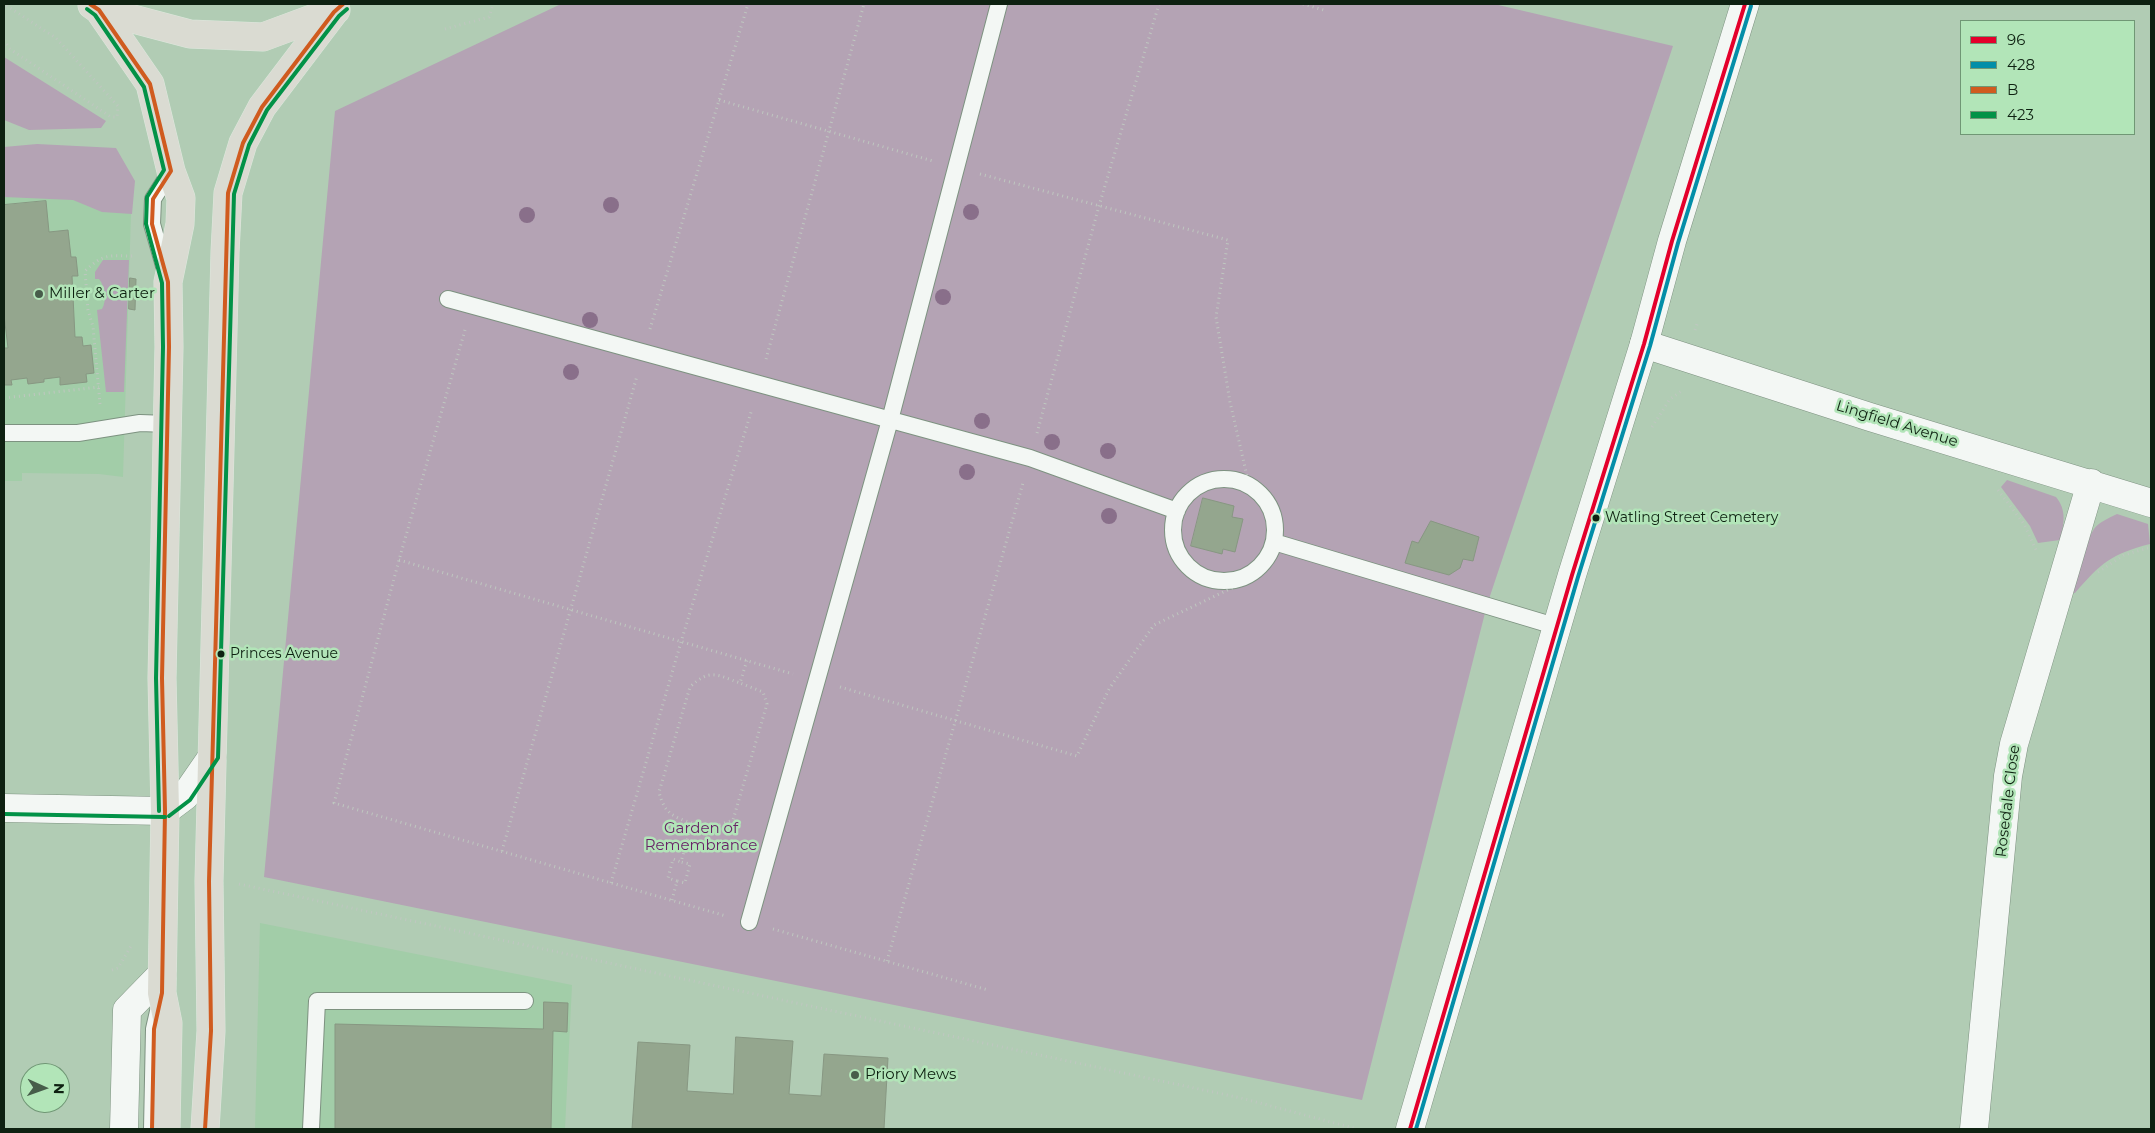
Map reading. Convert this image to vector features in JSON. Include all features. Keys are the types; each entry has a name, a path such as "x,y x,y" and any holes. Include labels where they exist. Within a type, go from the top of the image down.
{"main road":[{"path":"95,7 190,34 263,37 338,8"},
{"path":"95,7 150,84 171,171 180,198 180,224 168,282 168,424 162,678 165,812 162,984 168,1023 166,1129"},
{"path":"205,1129 211,1031 209,881 228,193 243,144 262,107 338,8"}],"street":[{"path":"1410,1129 1572,575 1644,344 1672,241 1745,4"},
{"name":"Lingfield Avenue","path":"1644,344 1870,417 2092,483 2151,503"},
{"name":"Rosedale Close","path":"1974,1129 2008,776 2014,744 2092,483"},
{"path":"4,808 165,812 185,796 212,757"},
{"path":"124,1129 127,1010 162,984"}],"lane":[{"path":"749,922 890,420 999,4"},
{"path":"448,299 1030,458 1177,511"},
{"path":"4,433 78,433 140,424 168,424"},
{"path":"1224,479 1249,485 1263,496 1272,512 1275,528 1274,542 1267,559 1250,575 1228,582 1212,580 1190,569 1177,550 1173,534 1174,518 1186,496 1199,485 1224,479"},
{"path":"1274,542 1558,627"},
{"path":"152,1129 154,1029 162,984"},
{"path":"311,1129 317,1001 525,1001"}],"path":[{"path":"4,4 56,38 118,106 117,117 111,117 10,49 4,40"},
{"path":"445,29 489,17 493,4"},
{"path":"502,851 643,352 748,4"},
{"path":"612,883 678,651 759,384 864,4"},
{"path":"1303,4 1327,11"},
{"path":"719,100 956,168 1228,240 1216,317 1230,402 1249,485"},
{"path":"103,430 94,327 88,310 85,271 96,260 104,256 134,256"},
{"path":"473,306 399,560 334,804 988,990"},
{"path":"1651,430 1670,399 1690,386"},
{"path":"4,398 99,387"},
{"path":"740,683 747,660"},
{"path":"715,674 740,683 763,692 767,704 733,820 719,825 692,823 674,817 662,804 659,792 690,687 702,676 715,674"},
{"path":"682,862 692,823"},
{"path":"673,859 690,864 685,883 677,881 668,878 673,859"},
{"path":"672,900 677,881"},
{"path":"232,883 1241,1098 1357,1129"},
{"path":"112,970 118,968 133,943"}],"shaded area":[{"name":"Miller & Carter","path":"132,180 123,477 99,474 22,473 22,481 4,481 4,190"},
{"path":"260,923 572,985 565,1129 255,1129"}],"green space":[{"name":"Garden of Remembrance","path":"561,4 1494,4 1673,46 1487,605 1362,1100 264,877 335,111"},
{"path":"4,57 106,121 101,128 29,130 4,120"},
{"path":"37,144 116,148 135,181 132,214 102,212 73,200 4,197 4,147"},
{"path":"103,260 129,260 124,392 106,392 97,310 102,309 104,306 105,294 99,279 95,279 95,272"},
{"path":"2007,480 2056,497 2063,512 2060,540 2038,543 2030,526 2001,487"},
{"path":"2117,514 2148,524 2150,544 2125,552 2108,561 2092,574 2075,593 2072,593 2083,552 2090,536 2099,524"}],"building":[{"name":"Miller & Carter","path":"46,201 49,232 68,230 71,257 76,257 78,276 72,276 75,337 82,337 83,346 91,345 94,373 86,374 87,382 60,385 60,377 28,384 27,378 11,380 12,385 4,385 4,348 8,348 4,315 4,205"},
{"path":"130,278 136,279 135,310 129,309"},
{"path":"1203,498 1234,506 1232,517 1243,519 1235,552 1223,549 1222,554 1191,546"},
{"path":"1431,521 1479,537 1473,561 1463,559 1460,568 1449,575 1405,563 1412,541 1418,543"},
{"path":"544,1002 568,1003 567,1032 553,1031 551,1129 335,1129 335,1024 543,1029"},
{"name":"Priory Mews","path":"736,1037 793,1041 789,1094 821,1096 824,1054 888,1058 884,1129 632,1129 638,1042 690,1045 687,1091 733,1094"}],"transit line":[{"name":"B","path":"90,4 99,10 150,84 171,171 153,199 152,224 168,282 169,347 162,678 165,811 162,993 154,1029 152,1129"},
{"name":"B","path":"205,1129 211,1031 209,881 228,193 243,143 262,107 334,12 343,4"},
{"name":"96","path":"1410,1129 1572,575 1644,344 1672,241 1745,4"},
{"name":"428","path":"1416,1129 1578,577 1650,346 1678,243 1751,6"},
{"name":"423","path":"87,9 95,15 144,87 164,170 147,197 146,224 162,283 163,347 156,678 159,811"},
{"name":"423","path":"169,816 190,800 218,758 234,194 249,145 267,110 339,16 347,9"},
{"name":"423","path":"4,814 165,817"}],"place":[{"name":"Miller & Carter","path":"39,294"},
{"name":"Watling Street Cemetery","path":"1596,518"},
{"name":"Princes Avenue","path":"221,654"},
{"name":"Priory Mews","path":"855,1075"}]}
